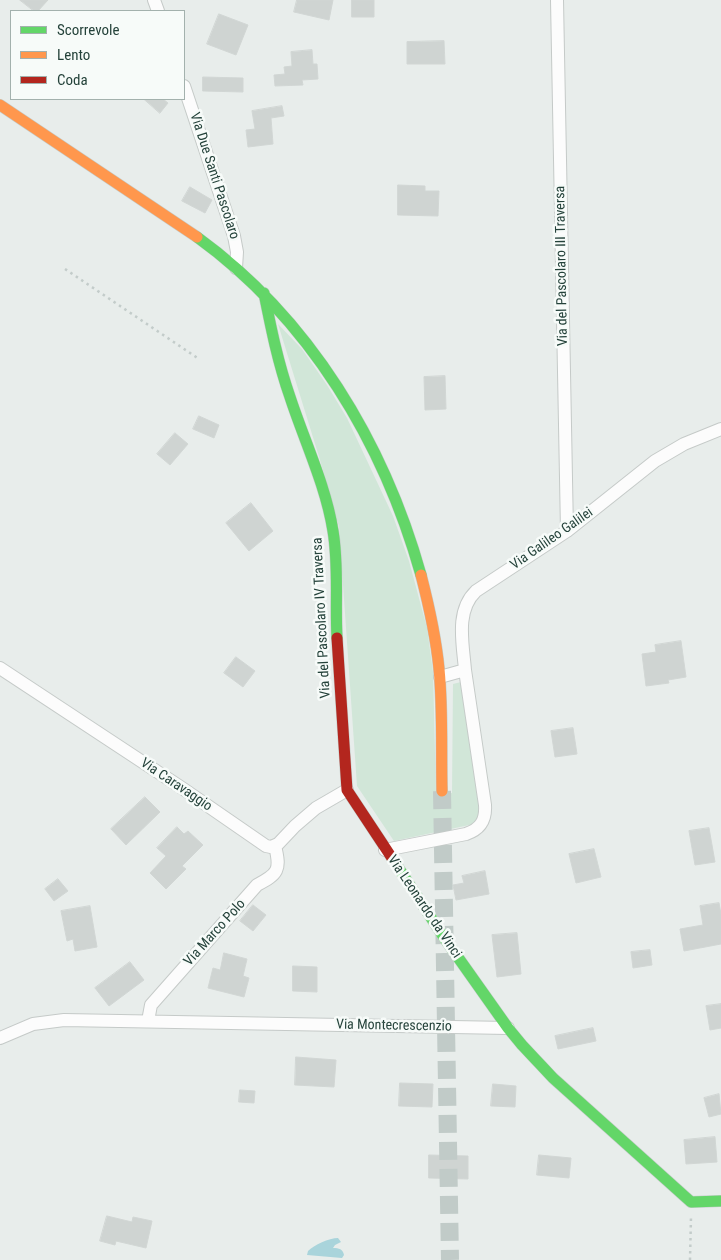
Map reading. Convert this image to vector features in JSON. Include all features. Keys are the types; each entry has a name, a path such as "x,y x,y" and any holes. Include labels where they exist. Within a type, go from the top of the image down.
{"street":[{"name":"Via del Pascolaro III Traversa","path":"558,0 567,531"},
{"name":"Via Due Santi Pascolaro","path":"185,89 234,236 237,252 236,268"},
{"path":"0,104 187,230 236,268 264,293 302,334 323,362 374,451 402,515 414,554 432,624 440,677 442,791"},
{"name":"Via del Pascolaro IV Traversa","path":"264,293 279,360 326,500 333,530 336,558 336,621 347,790 385,850"},
{"name":"Via Galileo Galilei","path":"465,670 462,622 465,607 480,588 567,531 655,461 684,444 721,429"},
{"name":"Via Caravaggio","path":"0,668 266,846 275,846"},
{"path":"440,677 465,670"},
{"name":"Via Leonardo da Vinci","path":"465,670 485,805 483,822 478,828 466,834 385,850 508,1028"},
{"path":"275,846 316,808 347,790"},
{"name":"Via Marco Polo","path":"148,1021 151,1005 257,886 276,873 279,866 275,846"},
{"name":"Via Montecrescenzio","path":"0,1038 27,1026 51,1020 508,1028"},
{"path":"508,1028 553,1078 691,1202 721,1201"}],"path":[{"path":"65,269 199,359"},
{"path":"690,1260 691,1202"}],"green space":[{"path":"278,324 302,349 347,418 393,516 409,561 427,628 433,672 436,794 452,793 453,684 461,682 481,814 474,824 394,841 357,786 339,527"}],"water":[{"path":"338,1238 341,1242 333,1248 342,1250 344,1255 342,1258 307,1255 308,1251 318,1244"}],"building":[{"path":"20,0 48,0 39,10 33,10"},
{"path":"297,0 333,0 329,20 294,12"},
{"path":"352,0 374,0 374,17 352,17"},
{"path":"219,14 248,25 236,55 207,44"},
{"path":"444,41 445,64 407,64 407,42"},
{"path":"312,50 313,64 317,64 318,79 302,80 303,85 275,86 274,75 285,74 284,67 292,66 291,52"},
{"path":"203,77 243,78 243,92 203,91"},
{"path":"145,100 164,100 168,103 160,113"},
{"path":"282,106 284,116 271,118 273,144 248,147 246,130 255,129 252,111"},
{"path":"398,185 425,186 425,191 439,191 438,216 398,215"},
{"path":"190,187 212,200 205,213 182,201"},
{"path":"445,376 446,409 425,410 424,377"},
{"path":"199,416 219,425 214,438 193,429"},
{"path":"175,433 188,444 170,465 157,454"},
{"path":"251,503 273,531 249,551 226,523"},
{"path":"681,641 686,677 668,680 669,683 646,686 642,654 656,652 655,645"},
{"path":"236,657 255,671 243,687 224,673"},
{"path":"573,728 577,754 555,757 551,731"},
{"path":"145,797 160,812 126,845 111,829"},
{"path":"177,827 184,834 188,831 203,845 182,866 186,869 166,889 150,873 166,856 157,848"},
{"path":"709,828 715,862 695,865 689,831"},
{"path":"594,849 601,877 576,883 569,854"},
{"path":"485,871 489,894 456,900 453,885 464,883 462,876"},
{"path":"58,879 68,891 54,901 45,889"},
{"path":"719,903 721,944 684,951 680,929 703,925 700,906"},
{"path":"253,905 266,915 253,931 240,921"},
{"path":"90,906 97,947 75,951 73,939 67,941 61,911"},
{"path":"517,933 521,974 497,977 492,935"},
{"path":"650,950 652,965 633,968 631,952"},
{"path":"224,953 247,959 243,976 249,978 244,997 208,988 213,968 220,970"},
{"path":"130,962 144,980 109,1006 95,988"},
{"path":"293,966 317,967 317,992 293,991"},
{"path":"721,1004 721,1028 710,1030 706,1006"},
{"path":"593,1028 596,1041 558,1049 555,1036"},
{"path":"296,1057 336,1060 334,1087 295,1085"},
{"path":"400,1083 433,1084 432,1107 399,1106"},
{"path":"493,1084 516,1086 515,1107 491,1106"},
{"path":"240,1090 255,1091 254,1103 239,1102"},
{"path":"719,1094 721,1114 709,1117 704,1098"},
{"path":"715,1137 717,1162 686,1164 684,1140"},
{"path":"429,1155 468,1156 468,1179 429,1178"},
{"path":"539,1155 571,1158 569,1178 537,1175"},
{"path":"107,1216 132,1222 133,1217 152,1221 146,1248 116,1241 115,1245 100,1241"}],"tunnel":[{"path":"442,791 450,1260"}],"traffic: fast":[{"path":"197,237 238,270 274,306 308,345 338,387 364,432 386,478 405,526 421,575"},
{"path":"264,293 282,371 330,514 336,557 337,638"},
{"path":"392,858 445,939 508,1028 553,1078 691,1202 721,1201"}],"traffic: slow":[{"path":"0,105 197,237"},
{"path":"421,575 432,622 439,669 442,791"}],"traffic: jam":[{"path":"337,638 347,790 392,858"}]}
